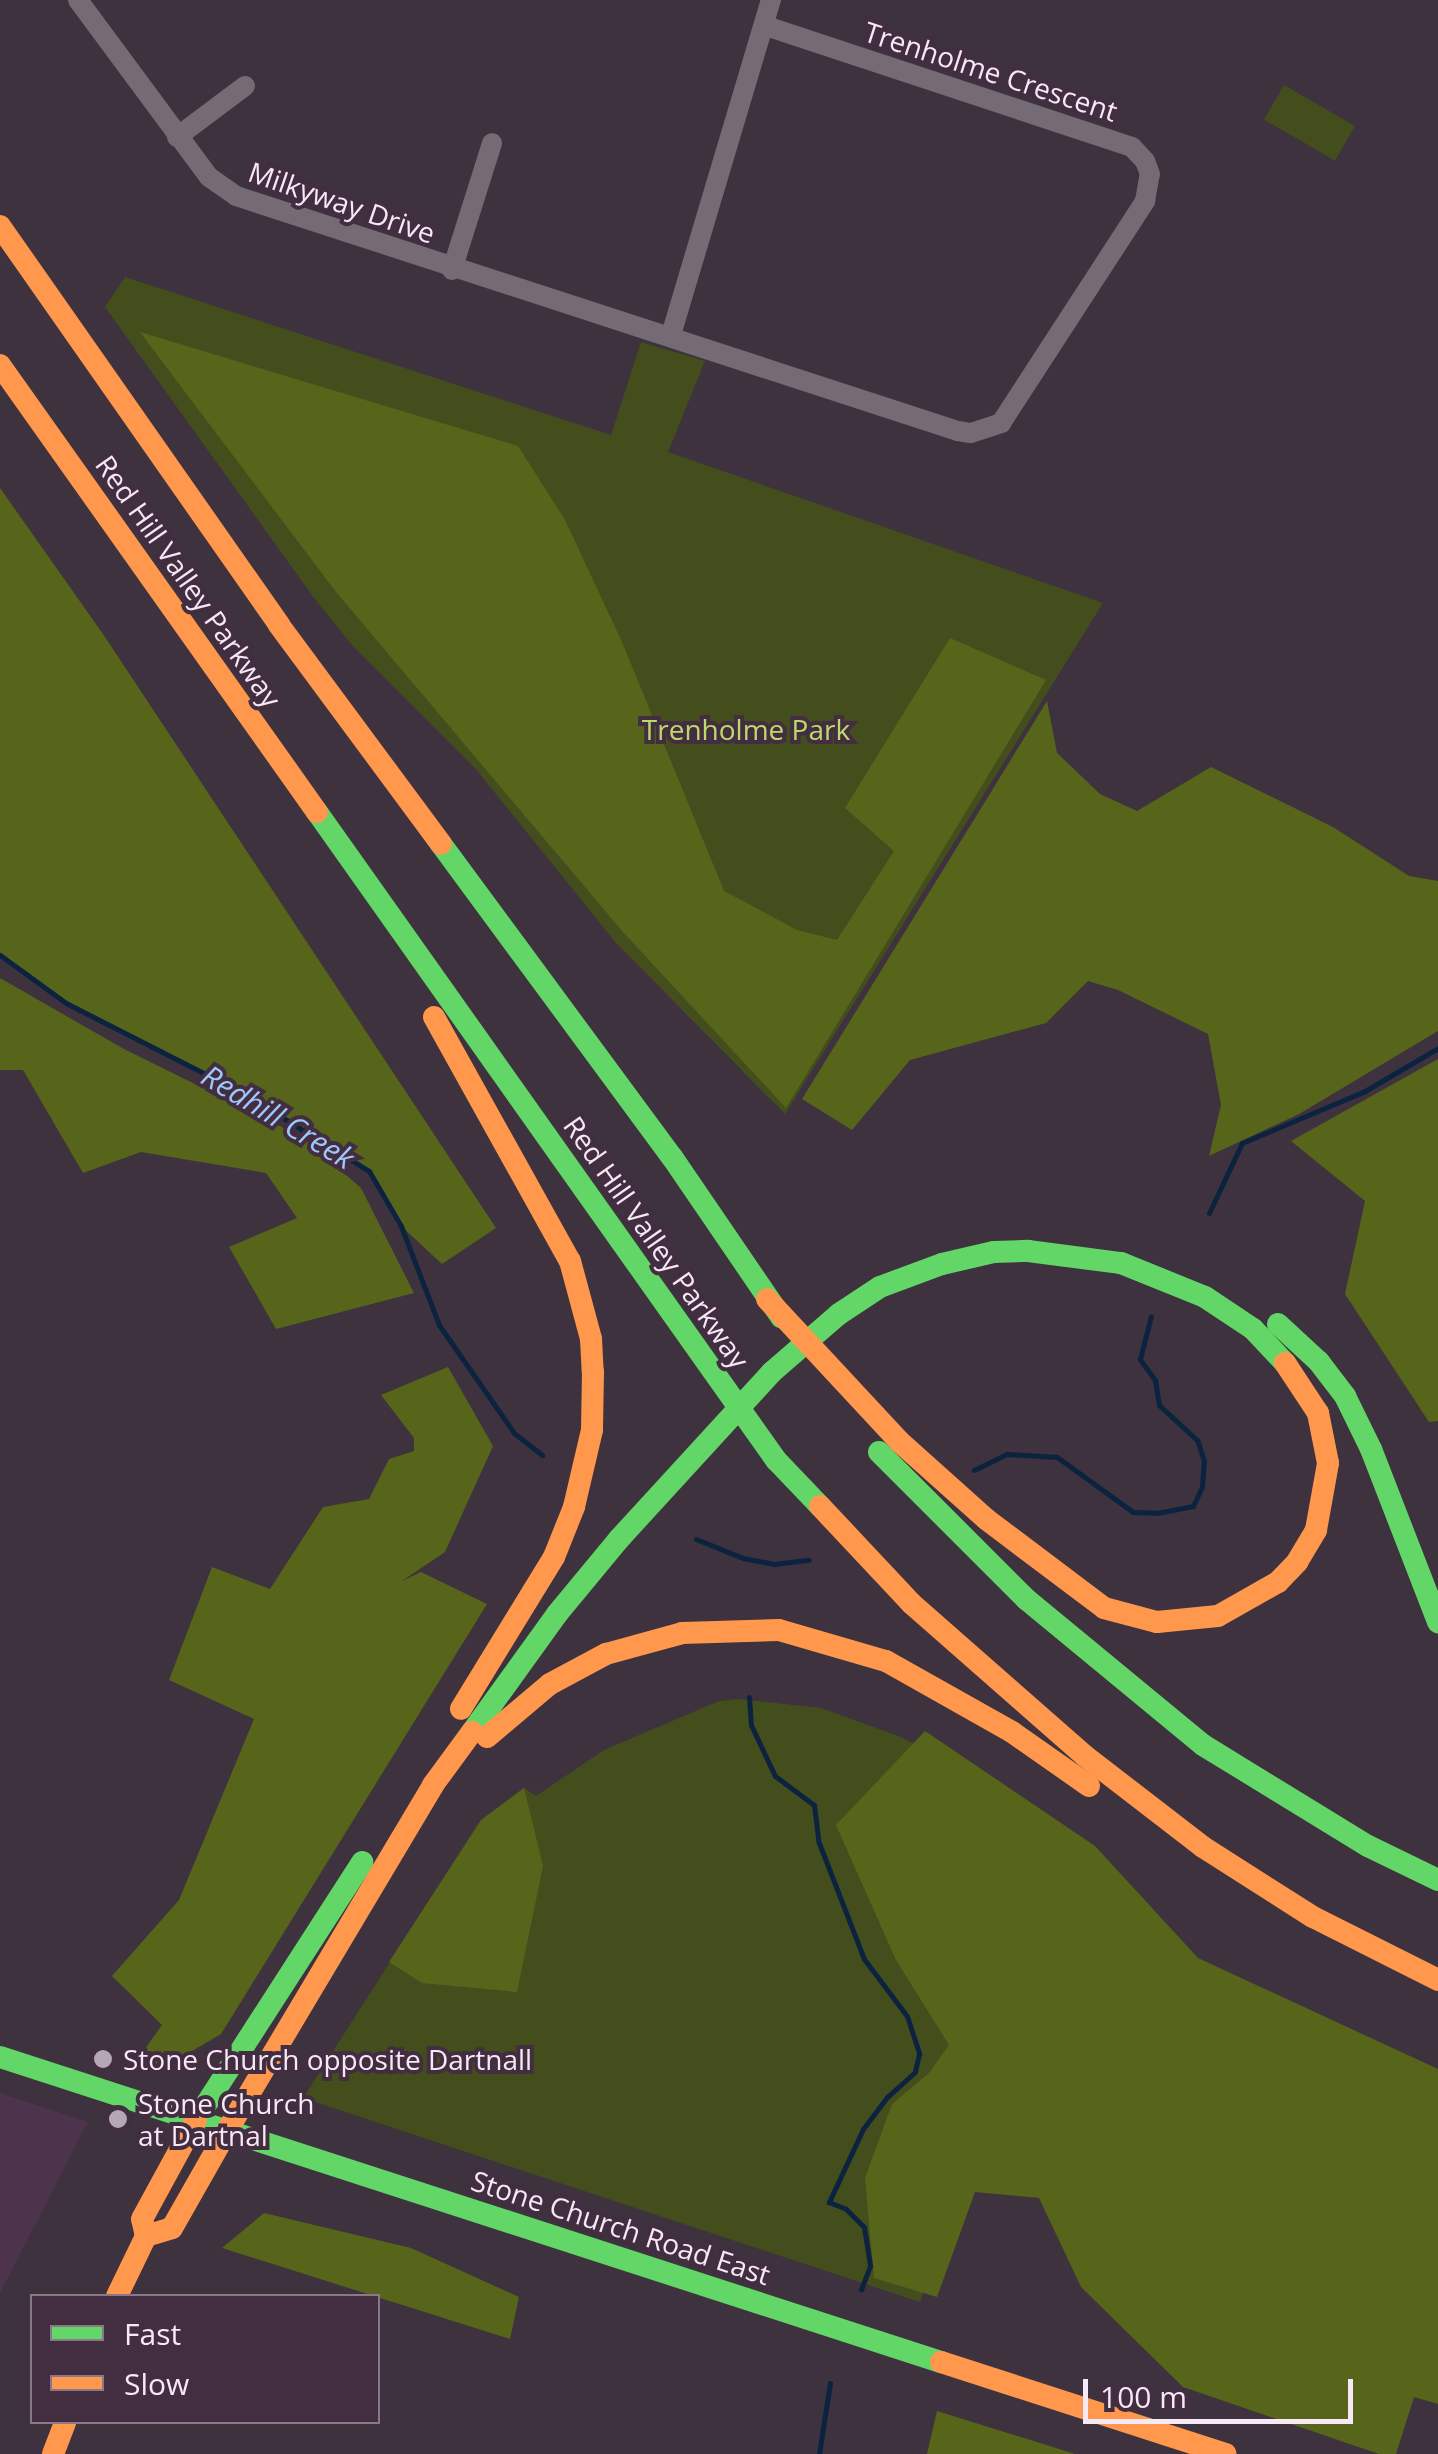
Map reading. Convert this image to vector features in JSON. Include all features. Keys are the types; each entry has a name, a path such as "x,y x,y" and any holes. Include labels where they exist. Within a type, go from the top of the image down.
{"main road":[{"name":"Red Hill Valley Parkway","path":"0,226 278,625 672,1157 768,1299 882,1455 1026,1599 1203,1745 1368,1846 1438,1880"},
{"name":"Red Hill Valley Parkway","path":"0,365 776,1460 912,1604 990,1677 1203,1847 1313,1918 1438,1980"},
{"path":"118,2294 146,2236 142,2220 196,2120 554,1558 574,1508 592,1430 591,1340 570,1261 454,1048 348,884 328,830"},
{"path":"146,2236 172,2228 433,1785 557,1614 758,1355 833,1305 883,1263 993,1233 1056,1231"},
{"path":"1084,1234 1166,1256 1234,1290 1319,1362 1345,1396 1371,1449 1438,1622"},
{"path":"768,1299 900,1442 986,1518 1104,1608 1156,1622 1218,1616 1278,1582 1297,1562 1316,1530 1328,1464 1318,1413 1301,1382 1254,1329 1205,1298 1149,1270 1093,1256 994,1252 910,1274 833,1305"},
{"path":"479,1680 616,1510 705,1427"},
{"path":"391,1859 490,1733 550,1684 606,1654 643,1642 745,1628 812,1636 886,1661 1012,1732 1156,1832 1203,1847"},
{"name":"Stone Church Road East","path":"0,2057 1225,2454"},
{"path":"53,2454 64,2424"}],"street":[{"name":"Milkyway Drive","path":"78,0 209,177 236,196 452,270 671,334"},
{"path":"671,334 771,0"},
{"name":"Trenholme Crescent","path":"671,334 958,431 982,431 1010,415 1144,201 1150,174 1132,147 764,24"},
{"path":"177,136 245,86"},
{"path":"452,270 492,144"}],"shaded area":[{"path":"0,2093 88,2122 0,2293"}],"green space":[{"path":"1284,85 1355,126 1335,161 1264,120"},
{"name":"Trenholme Park","path":"125,277 611,435 641,342 705,361 668,452 1103,603 785,1114 616,943 475,768 352,645 314,598 105,307"},
{"path":"140,332 518,446 565,520 622,642 724,891 797,930 837,940 894,851 845,808 950,638 1046,680 786,1108 623,932 336,592"},
{"path":"0,488 103,634 496,1228 442,1264 401,1226 369,1171 243,1093 66,1003 0,955"},
{"path":"1047,701 1057,753 1100,794 1137,811 1211,767 1333,827 1409,876 1438,881 1438,1031 1299,1114 1209,1156 1221,1105 1208,1034 1118,990 1088,981 1046,1023 910,1060 852,1130 802,1099"},
{"path":"0,978 124,1049 302,1137 361,1188 414,1293 276,1329 229,1247 297,1218 266,1173 141,1152 83,1173 23,1070 0,1070"},
{"path":"1438,1059 1438,1421 1429,1422 1345,1294 1365,1201 1291,1141"},
{"path":"448,1367 493,1446 445,1552 402,1581 421,1572 487,1604 221,2034 163,2068 137,2060 162,2025 112,1976 179,1900 254,1719 169,1680 212,1567 270,1589 323,1507 369,1499 389,1459 414,1451 414,1438 381,1395"},
{"path":"738,1699 821,1708 901,1737 1013,1794 992,2067 920,2302 303,2098 481,1820 524,1788 536,1796 604,1750 719,1701"},
{"path":"925,1731 1095,1846 1198,1958 1438,2069 1438,2404 1414,2397 1396,2454 1379,2454 1183,2387 1081,2287 1039,2198 975,2192 937,2297 874,2278 865,2178 892,2104 929,2073 949,2045 896,1960 836,1825"},
{"path":"524,1788 543,1866 517,1992 422,1983 389,1962 481,1820"},
{"path":"264,2213 411,2248 519,2297 510,2339 380,2298 380,2294 368,2294 222,2248"},
{"path":"937,2411 1075,2454 927,2454"}],"waterway":[{"name":"Redhill Creek","path":"0,955 66,1003 243,1093 369,1171 401,1226 439,1325 514,1433 542,1455"},
{"name":"Redhill Creek","path":"1209,1213 1242,1143 1365,1091 1438,1048"},
{"name":"Redhill Creek","path":"974,1470 1007,1454 1057,1457 1133,1512 1157,1513 1193,1506 1202,1487 1204,1461 1197,1440 1159,1405 1155,1380 1140,1359 1151,1316"},
{"name":"Redhill Creek","path":"696,1539 743,1558 774,1564 809,1560"},
{"path":"749,1697 751,1725 775,1776 814,1805 819,1843 864,1959 907,2016 919,2054 915,2072 887,2097 863,2129 829,2202 846,2209 864,2227 870,2266 861,2289"},
{"path":"819,2454 830,2383"}],"traffic: fast":[{"path":"317,812 776,1460 820,1506"},
{"path":"441,844 672,1157 781,1317"},
{"path":"472,1732 557,1614 619,1539 772,1372 839,1314 880,1287 942,1264 994,1252 1028,1251 1121,1263 1205,1297 1253,1329 1285,1363"},
{"path":"1278,1324 1319,1362 1345,1396 1371,1449 1438,1622"},
{"path":"879,1452 1026,1599 1203,1745 1368,1846 1438,1880"},
{"path":"196,2120 362,1862"},
{"path":"0,2057 941,2362"}],"traffic: slow":[{"path":"0,226 279,625 441,844"},
{"path":"0,365 317,812"},
{"path":"434,1017 570,1261 591,1339 593,1372 592,1430 574,1507 554,1557 461,1709"},
{"path":"767,1299 900,1442 986,1519 1104,1608 1157,1622 1218,1616 1278,1582 1297,1562 1316,1530 1328,1463 1318,1413 1285,1363"},
{"path":"820,1506 912,1604 1085,1756 1203,1847 1313,1917 1438,1980"},
{"path":"487,1737 550,1684 606,1654 682,1633 779,1630 886,1661 1012,1732 1089,1786"},
{"path":"227,2131 433,1785 472,1732"},
{"path":"118,2294 146,2236 142,2219 196,2120"},
{"path":"146,2236 172,2228 227,2131"},
{"path":"941,2362 1225,2454"},
{"path":"53,2454 64,2424"}],"place":[{"name":"Stone Church opposite Dartnall","path":"103,2059"},
{"name":"Stone Church at Dartnal","path":"118,2119"}]}
